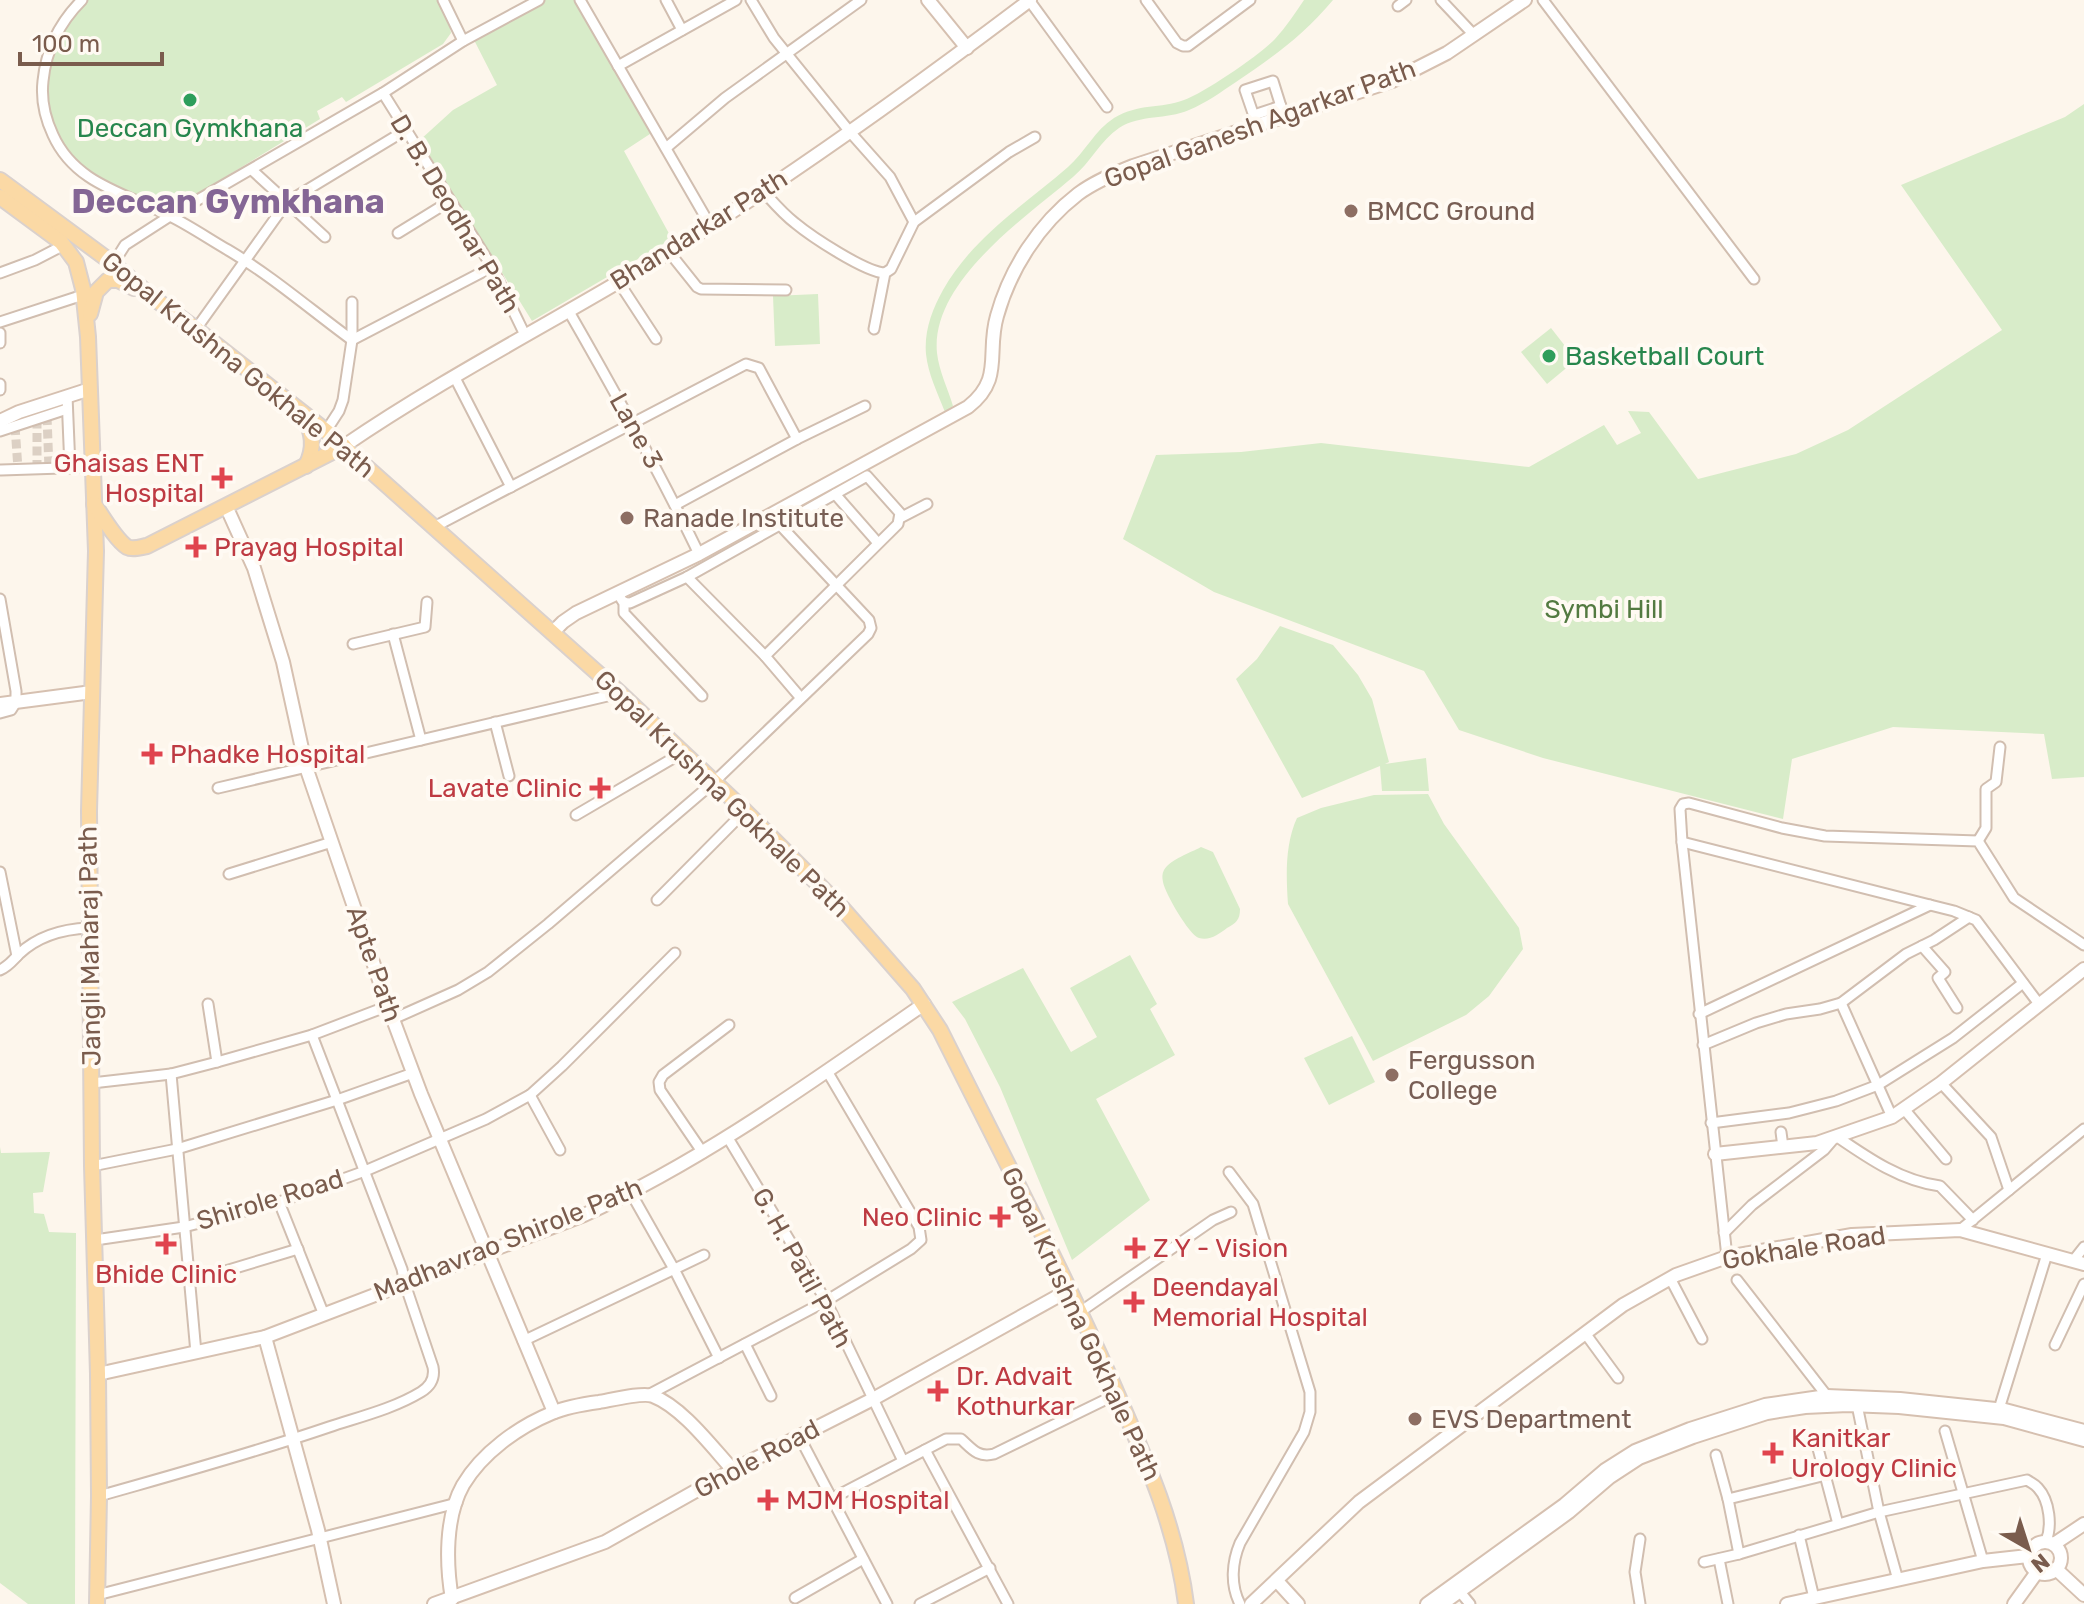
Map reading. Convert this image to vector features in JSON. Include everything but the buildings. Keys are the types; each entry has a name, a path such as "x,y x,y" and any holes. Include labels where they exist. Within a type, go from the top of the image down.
{"main road":[{"name":"Gopal Krushna Gokhale Path","path":"0,180 304,414 340,438 745,811 842,908 924,1004 940,1030 1080,1312 1117,1394 1168,1520 1178,1552 1186,1604"},
{"path":"0,197 66,248"},
{"name":"Gopal Krushna Gokhale Path","path":"66,248 79,269 83,292"},
{"path":"87,324 96,292 108,280 118,280 152,297"},
{"name":"Jangli Maharaj Path","path":"83,292 96,551 89,928 98,1374 97,1600"},
{"path":"304,414 314,445 306,466"},
{"path":"94,504 128,547 147,546 306,466 340,438"}],"street":[{"path":"82,0 61,26 45,67 43,99 50,130 66,157 90,179 170,216 245,260 352,340"},
{"path":"443,0 463,41"},
{"path":"113,264 125,245 170,216 383,93 521,4 539,0"},
{"path":"580,0 710,225"},
{"path":"666,0 682,30"},
{"path":"618,66 736,0"},
{"path":"751,0 774,38 890,177 914,222"},
{"path":"666,148 725,98 861,0"},
{"path":"928,0 967,48"},
{"path":"1030,0 1107,107"},
{"name":"Bhandarkar Path","path":"340,438 669,252 850,132 1030,0"},
{"path":"1146,0 1177,43 1188,46 1250,0"},
{"path":"1441,0 1474,35"},
{"name":"Gopal Ganesh Agarkar Path","path":"552,633 576,613 622,598 978,399 992,374 996,318 1010,280 1038,233 1079,193 1105,177 1256,120 1392,81 1438,58 1525,0"},
{"path":"1543,0 1754,279"},
{"path":"1256,120 1245,90 1273,81 1276,113"},
{"name":"D. B. Deodhar Path","path":"383,93 492,267 525,335"},
{"path":"196,329 287,202 406,130"},
{"path":"763,191 795,223 829,246 876,272 885,273 891,269 914,222 1009,152 1035,137"},
{"path":"252,170 325,237"},
{"path":"398,233 450,201"},
{"path":"0,273 66,248"},
{"path":"669,252 701,289 786,290"},
{"path":"352,340 492,267"},
{"path":"874,329 885,273"},
{"path":"618,281 656,339"},
{"path":"0,322 83,292"},
{"path":"340,438 339,411 352,340 352,302"},
{"name":"Lane 3","path":"568,310 632,422 699,554"},
{"path":"0,333 0,343"},
{"path":"434,527 746,364 759,368 797,439"},
{"path":"454,376 511,487"},
{"path":"0,431 67,403 90,389"},
{"path":"0,421 19,412 67,403"},
{"path":"67,403 70,468"},
{"path":"675,505 865,406"},
{"path":"1,470 93,467"},
{"path":"622,598 630,603 687,577 867,476 900,513 898,524 765,656"},
{"path":"835,494 878,543"},
{"path":"900,518 927,504"},
{"name":"Apte Path","path":"226,506 254,568 283,662 306,767 391,1013 440,1140 554,1412"},
{"path":"92,1083 171,1074 391,1013 458,990 488,972 548,924 714,782 868,634 871,628 869,620 780,525"},
{"path":"687,577 765,656 800,697"},
{"path":"622,598 624,613 702,696"},
{"path":"0,599 3,633 16,691 6,706"},
{"path":"353,644 425,627 427,602"},
{"path":"393,634 421,740"},
{"path":"6,706 92,692"},
{"path":"218,788 620,693"},
{"path":"495,722 509,776"},
{"path":"1978,841 1986,828 1986,789 1996,782 2000,747"},
{"path":"576,815 682,753"},
{"path":"1727,1257 1682,842 1680,809 1683,804 1825,836 1978,841"},
{"path":"657,900 745,811"},
{"path":"1978,841 2014,898 2084,945"},
{"path":"229,874 332,842"},
{"path":"1682,842 1954,911 1976,920 2039,1004"},
{"path":"0,872 17,956"},
{"path":"1699,1014 1930,905"},
{"path":"1703,1045 1756,1023 1841,1003 1906,954 1969,917"},
{"path":"0,970 29,946 54,932 89,928"},
{"path":"1922,946 1945,972 1938,978 1957,1008"},
{"name":"Shirole Road","path":"95,1240 184,1227 279,1202 440,1140 530,1095 675,953"},
{"path":"1715,1154 1817,1143 1892,1117 1941,1083 2083,971"},
{"path":"1711,1123 1789,1113 1836,1101 1878,1085 1953,1038 2023,983"},
{"path":"1841,1003 1892,1117"},
{"path":"208,1004 217,1062"},
{"name":"Madhavrao Shirole Path","path":"98,1374 265,1337 584,1215 631,1193 728,1138 924,1004"},
{"path":"703,1153 660,1090 659,1082 663,1075 729,1025"},
{"path":"99,1496 294,1439 385,1408 422,1391 431,1383 433,1367 402,1269 312,1035"},
{"path":"452,1599 448,1556 457,1503 462,1487 495,1449 524,1427 554,1412 650,1394 826,1301 921,1240 919,1227 827,1071"},
{"path":"92,1166 177,1149 337,1100 413,1073"},
{"path":"171,1074 196,1353"},
{"path":"1941,1083 1991,1137 2009,1190"},
{"path":"530,1095 560,1150"},
{"path":"1904,1109 1946,1159"},
{"path":"1960,1230 2084,1129"},
{"path":"1781,1132 1783,1147"},
{"path":"1836,1136 1875,1163 1921,1183 1940,1186 1973,1220"},
{"path":"1724,1233 1752,1205 1824,1150 1836,1136"},
{"name":"G. H. Patil Path","path":"728,1138 826,1301 903,1461"},
{"path":"1229,1172 1253,1204 1310,1392 1310,1412 1304,1432 1234,1557 1233,1579 1240,1604"},
{"path":"631,1193 719,1358"},
{"path":"279,1202 324,1315"},
{"path":"1080,1312 1213,1220 1231,1212"},
{"name":"Gokhale Road","path":"1251,1604 1359,1502 1623,1305 1670,1278 1727,1257 1852,1235 1960,1230 2079,1263"},
{"path":"2079,1263 2084,1247"},
{"path":"189,1282 298,1249"},
{"path":"1999,1409 2047,1254"},
{"path":"523,1341 704,1255"},
{"path":"1670,1278 1702,1339"},
{"path":"1737,1280 1827,1396"},
{"path":"2055,1345 2084,1284"},
{"name":"Ghole Road","path":"434,1604 605,1542 1069,1290"},
{"path":"1585,1333 1618,1378"},
{"path":"265,1337 320,1537 334,1604"},
{"path":"745,1344 771,1396"},
{"path":"650,1394 671,1406 733,1470"},
{"path":"831,1499 946,1439 961,1439 976,1453 985,1456 994,1454 1117,1394"},
{"path":"1427,1604 1457,1588 1569,1512 1610,1477 1639,1458 1765,1405 1827,1396 2004,1418 2084,1440"},
{"path":"1720,1424 1805,1407 1856,1401 1911,1400 1999,1409 2084,1431"},
{"path":"1856,1401 1879,1512 1898,1580"},
{"path":"1945,1431 1983,1561"},
{"path":"799,1436 887,1604"},
{"path":"1816,1441 1838,1524"},
{"path":"925,1450 1008,1604"},
{"path":"1716,1455 1739,1554"},
{"path":"1728,1499 1826,1475"},
{"path":"1704,1562 1879,1512 2027,1480 2039,1488 2044,1499 2054,1546 2060,1562 2056,1569 2046,1574 2030,1566 2028,1556 2034,1545 2054,1546 2071,1543 2084,1534"},
{"path":"97,1600 320,1537 457,1503"},
{"path":"2054,1546 2084,1524"},
{"path":"1799,1535 1814,1598"},
{"path":"1640,1539 1635,1572 1640,1604"},
{"path":"1787,1604 1983,1561 2028,1556"},
{"path":"795,1598 863,1559"},
{"path":"1719,1559 1728,1604"},
{"path":"920,1604 990,1568"},
{"path":"2056,1569 2084,1595"},
{"path":"2014,1604 2037,1572"},
{"path":"1277,1581 1298,1604"},
{"path":"1442,1604 1457,1588"},
{"path":"1457,1588 1470,1604"}],"green space":[{"name":"Deccan Gymkhana","path":"86,0 437,0 451,33 443,44 346,102 342,97 317,111 320,119 191,198 164,202 109,187 68,156 49,119 45,77 57,37"},
{"path":"544,0 577,0 653,132 624,151 672,239 532,321 420,140 453,110 497,85 473,38"},
{"path":"1304,0 1333,0 1288,45 1207,101 1180,113 1136,121 1119,128 1079,171 985,253 949,301 939,327 938,360 953,406 945,412 929,369 926,337 939,298 969,254 1000,223 1068,167 1107,123 1132,110 1184,100 1218,82 1275,39"},
{"name":"Symbi Hill","path":"2084,104 2084,777 2052,779 2044,734 1893,727 1792,759 1783,819 1543,758 1459,730 1424,671 1214,592 1123,539 1156,455 1241,452 1321,443 1529,467 1604,425 1617,445 1641,433 1628,411 1649,412 1698,479 1796,454 1848,430 2002,330 1901,185 2065,117"},
{"path":"818,294 820,344 775,346 773,296"},
{"name":"Basketball Court","path":"1551,328 1576,360 1547,384 1521,352"},
{"path":"1280,626 1333,645 1358,675 1372,699 1389,762 1385,764 1426,758 1429,791 1382,791 1380,766 1302,798 1236,679 1257,659"},
{"path":"1428,794 1444,824 1519,928 1523,949 1489,996 1466,1015 1373,1061 1288,904 1290,838 1297,818 1321,808 1374,795"},
{"path":"1201,847 1213,852 1240,909 1235,923 1207,939 1199,938 1184,922 1168,895 1162,877 1171,863"},
{"path":"1130,955 1157,1004 1150,1009 1175,1055 1096,1099 1150,1200 1072,1260 1000,1087 965,1019 952,1002 1023,968 1071,1052 1097,1037 1070,988"},
{"path":"1352,1036 1375,1082 1329,1105 1304,1058"},
{"path":"0,1147 1,1153 50,1152 43,1192 33,1193 34,1213 44,1214 49,1232 76,1233 75,1604 28,1604 0,1583"}],"tunnel":[{"path":"47,416 49,469"},
{"path":"37,419 37,469"},
{"path":"15,426 18,469"}],"place":[{"name":"Deccan Gymkhana","path":"190,100"},
{"name":"BMCC Ground","path":"1351,211"},
{"name":"Basketball Court","path":"1549,356"},
{"name":"Ghaisas ENT Hospital","path":"222,478"},
{"name":"Ranade Institute","path":"627,518"},
{"name":"Prayag Hospital","path":"196,547"},
{"name":"Phadke Hospital","path":"152,754"},
{"name":"Lavate Clinic","path":"600,788"},
{"name":"Fergusson College","path":"1392,1075"},
{"name":"Neo Clinic","path":"1000,1217"},
{"name":"Bhide Clinic","path":"166,1244"},
{"name":"Z Y - Vision","path":"1135,1248"},
{"name":"Deendayal Memorial Hospital","path":"1134,1302"},
{"name":"Dr. Advait Kothurkar","path":"938,1391"},
{"name":"EVS Department","path":"1415,1419"},
{"name":"Kanitkar Urology Clinic","path":"1773,1453"},
{"name":"MJM Hospital","path":"768,1500"}],"district":[{"name":"Deccan Gymkhana","path":"228,201"}]}
